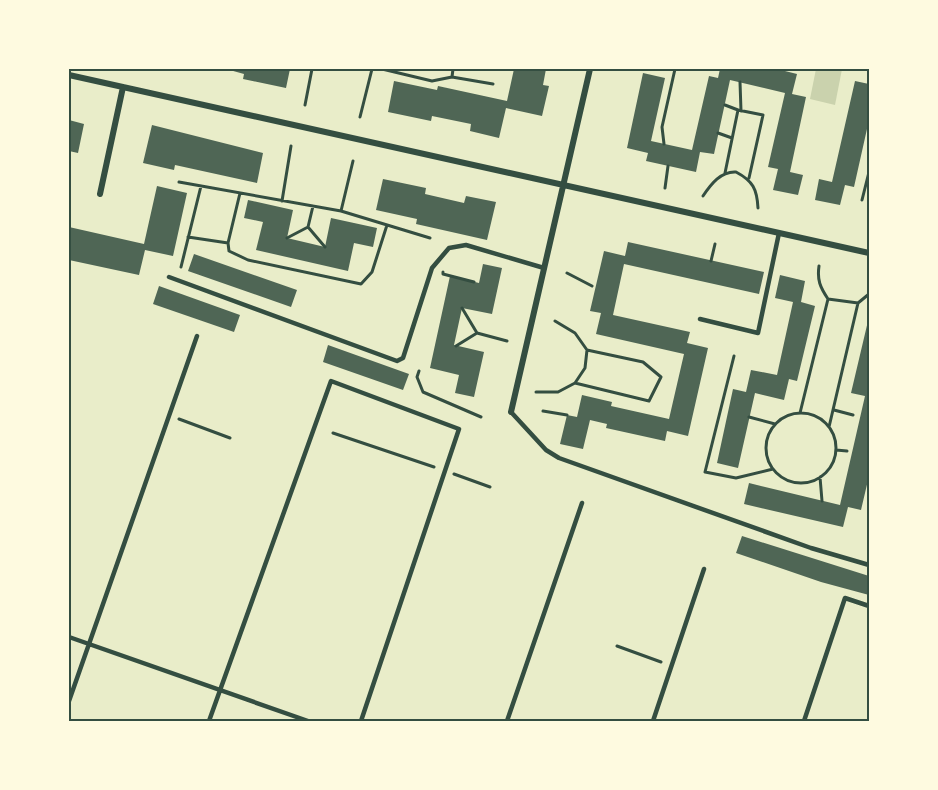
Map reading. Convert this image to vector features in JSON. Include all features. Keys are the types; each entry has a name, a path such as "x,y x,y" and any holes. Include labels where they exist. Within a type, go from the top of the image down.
{"street":[{"path":"80,78 82,69"},
{"path":"511,412 590,69"},
{"path":"69,75 869,253"},
{"path":"100,194 123,87"}],"lane":[{"path":"700,319 758,333 779,233"},
{"path":"169,277 397,361 403,358 432,268 449,248 466,245 544,268"},
{"path":"69,701 197,336"},
{"path":"209,721 331,381 459,429 447,472 361,721"},
{"path":"511,412 546,450 559,458 811,548 869,565"},
{"path":"507,721 582,503"},
{"path":"653,721 704,569"},
{"path":"804,721 845,598 869,606"},
{"path":"69,637 308,721"}],"path":[{"path":"305,105 312,69"},
{"path":"360,117 372,69"},
{"path":"382,69 432,81 452,77 493,84"},
{"path":"452,77 453,69"},
{"path":"664,144 662,127 675,69"},
{"path":"725,173 740,110 740,82"},
{"path":"724,105 763,115 749,178"},
{"path":"718,134 732,138"},
{"path":"282,201 291,146"},
{"path":"341,211 353,161"},
{"path":"665,188 669,166"},
{"path":"703,196 711,184 725,173 736,172 749,178 758,192 758,208"},
{"path":"862,200 869,172"},
{"path":"179,182 341,211 430,238"},
{"path":"181,267 201,186"},
{"path":"240,193 228,243 229,251 248,260 361,284 372,272 387,225"},
{"path":"308,227 313,206"},
{"path":"286,238 308,227"},
{"path":"308,227 325,247"},
{"path":"188,237 228,243"},
{"path":"711,261 715,244"},
{"path":"446,264 442,274 474,282"},
{"path":"819,266 820,288 828,299 858,303"},
{"path":"567,273 592,286"},
{"path":"829,427 811,414 800,413 786,416 775,424 766,446 773,469 795,482 804,483 820,477 831,465 836,450 829,427 858,303 869,294"},
{"path":"800,413 828,299"},
{"path":"462,308 477,333 507,341"},
{"path":"536,392 558,392 575,382 585,368 587,350 575,333 555,321"},
{"path":"456,346 477,333"},
{"path":"575,382 649,401 656,391 661,377 643,362 587,350"},
{"path":"734,356 705,472 736,478 773,469"},
{"path":"419,371 417,377 423,392 481,417"},
{"path":"834,410 854,415"},
{"path":"543,411 567,415"},
{"path":"169,416 230,438"},
{"path":"749,417 775,424"},
{"path":"333,433 490,487"},
{"path":"836,450 847,451"},
{"path":"820,477 822,501"},
{"path":"617,646 671,666"}],"green space":[{"path":"816,69 842,69 835,105 810,99"}],"building":[{"path":"226,69 290,69 286,88 243,79 244,74"},
{"path":"514,69 546,69 543,85 549,86 542,116 506,108 499,138 470,131 471,124 432,116 431,121 388,112 394,81 437,90 438,86 507,101"},
{"path":"720,69 777,69 797,74 792,94 806,97 790,172 803,175 798,195 773,190 778,169 768,167 785,93 730,80 714,154 700,152 696,172 646,161 648,153 627,148 643,73 665,78 651,141 692,150 709,76 718,78"},
{"path":"855,81 869,84 869,120 854,187 845,185 840,205 815,200 819,179 832,182"},
{"path":"69,120 84,124 78,153 69,151"},
{"path":"152,125 263,153 257,183 175,165 174,170 143,163"},
{"path":"383,179 426,188 425,194 464,203 466,196 496,202 487,240 416,224 417,219 376,210"},
{"path":"157,186 187,193 173,256 145,250 139,275 69,260 69,227 144,244"},
{"path":"248,200 293,210 287,238 325,247 331,218 377,228 373,247 354,243 348,271 256,250 263,222 244,218"},
{"path":"628,242 764,272 759,294 624,264 613,315 690,332 687,343 708,348 688,436 667,431 665,441 606,428 607,424 590,420 583,449 560,444 567,415 577,417 582,395 612,402 611,406 669,419 684,354 596,334 601,313 590,311 604,251 625,256"},
{"path":"194,254 297,290 291,307 188,271"},
{"path":"483,264 502,268 492,314 462,308 454,345 484,352 474,397 455,393 459,375 430,368 450,276 479,283"},
{"path":"780,275 805,281 801,302 815,306 797,381 789,379 784,400 755,393 738,468 717,463 733,389 746,392 751,370 777,375 793,302 775,298"},
{"path":"159,286 240,315 234,332 153,304"},
{"path":"868,321 869,476 861,510 848,507 843,527 744,504 749,483 840,505 865,396 851,393"},
{"path":"328,345 409,374 403,390 323,362"},
{"path":"742,536 869,576 869,595 821,582 736,553"}]}
